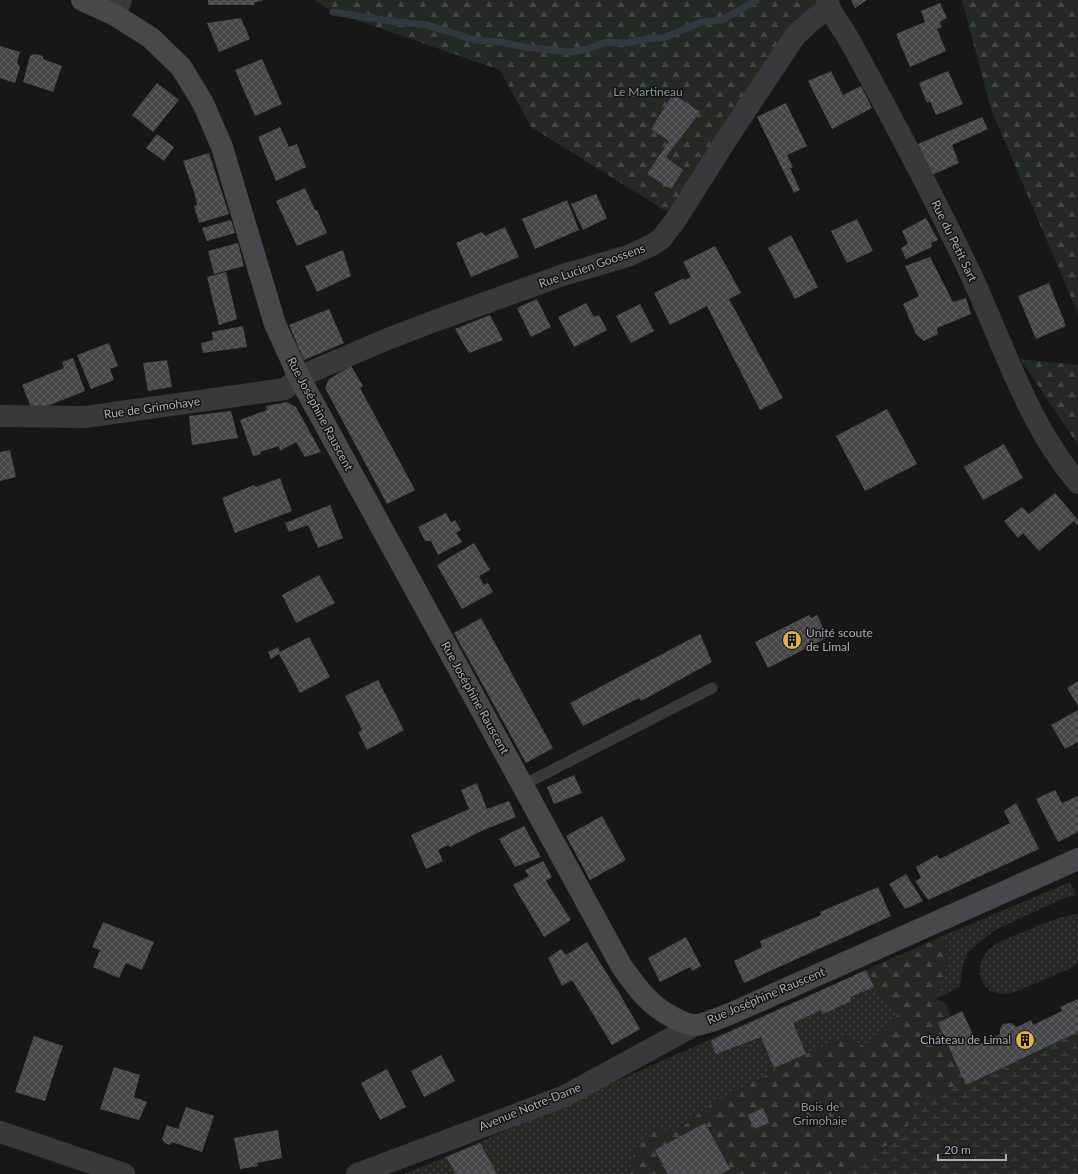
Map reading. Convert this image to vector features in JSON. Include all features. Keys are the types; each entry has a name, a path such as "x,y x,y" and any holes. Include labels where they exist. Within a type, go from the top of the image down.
{"street":[{"name":"Rue Joséphine Rauscent","path":"82,0 118,8 181,67 204,103 222,147 275,324 299,378 622,967 651,1003 668,1015 682,1022 695,1025 732,1013 1078,859"},
{"name":"Rue Lucien Goossens","path":"299,378 386,340 432,322 563,275 628,256 652,246 661,239 677,218 728,137 795,36 828,4"},
{"name":"Rue du Petit Sart","path":"828,4 854,47 948,226 1033,416 1050,444 1078,483"},
{"name":"Rue de Grimohaye","path":"0,416 85,417 125,413 285,389 299,378"},
{"name":"Avenue Notre-Dame","path":"358,1174 565,1096 695,1025"},
{"path":"0,1132 124,1174"}],"lane":[{"path":"523,785 712,688"}],"green space":[{"name":"Le Martineau","path":"314,0 840,0 811,21 677,218 531,127 500,70 333,12"},
{"path":"962,0 1078,0 1078,314 991,109"},
{"path":"1020,359 1078,365 1078,445"},
{"path":"1070,882 1076,895 1062,899 995,930 968,952 963,964 960,987 936,999 947,966 945,935"},
{"path":"1078,914 1078,963 1069,969 1012,993 997,993 987,988 981,979 980,965 985,954 993,946 1008,938 1050,921"},
{"name":"Bois de Grimohaie","path":"945,935 947,966 936,999 947,1004 966,1085 960,1085 914,1102 905,1136 836,1174 629,1174 635,1147 653,1129 675,1132 713,1103 806,1054 847,1035 866,1048 891,1025 899,1012 874,987 866,970"},
{"path":"866,970 874,987 899,1012 891,1025 866,1048 713,1103 675,1132 653,1129 635,1147 629,1174 404,1174 446,1157"},
{"path":"1078,1032 1078,1174 836,1174 905,1136 914,1102 960,1085 966,1085"}],"building":[{"path":"208,0 263,1 255,2 254,5 208,5"},
{"path":"851,0 867,0 855,8"},
{"path":"940,3 947,18 940,22 942,27 937,29 946,51 910,67 896,34 925,22 921,11"},
{"path":"241,18 250,39 219,52 207,23"},
{"path":"0,46 20,52 17,63 20,67 15,83 0,78"},
{"path":"35,54 43,56 43,59 62,66 53,92 23,82 30,56"},
{"path":"262,59 282,104 255,116 235,70"},
{"path":"831,71 843,95 861,86 872,108 832,129 808,81"},
{"path":"948,71 963,104 936,115 930,101 927,103 919,83"},
{"path":"157,83 179,100 153,132 132,115"},
{"path":"673,94 700,112 666,157 683,170 671,189 647,174 669,141 651,129"},
{"path":"786,103 807,146 787,155 793,167 790,168 800,190 794,193 757,117"},
{"path":"982,117 988,129 952,145 959,163 932,175 918,144"},
{"path":"280,127 289,147 297,144 306,167 276,181 258,137"},
{"path":"157,134 174,147 164,161 146,148"},
{"path":"209,153 229,214 199,223 194,206 197,205 195,195 183,161"},
{"path":"305,188 327,233 297,246 276,201"},
{"path":"596,194 607,218 583,230 571,204"},
{"path":"567,200 579,230 535,249 522,219"},
{"path":"926,218 938,240 931,243 932,247 906,259 901,248 908,244 902,231"},
{"path":"857,219 873,251 847,263 831,231"},
{"path":"231,220 235,233 207,241 202,228"},
{"path":"505,227 519,257 471,277 456,243 482,232 485,236"},
{"path":"791,235 818,287 795,299 768,248"},
{"path":"238,243 244,266 214,274 208,251"},
{"path":"715,246 741,293 729,299 783,398 760,410 707,306 670,325 654,293 684,278 685,280 691,277 683,262"},
{"path":"343,250 351,276 317,292 305,266"},
{"path":"930,257 953,302 966,298 971,314 937,328 938,334 924,341 916,334 903,304 919,296 905,266"},
{"path":"226,272 237,319 219,325 207,277"},
{"path":"1049,283 1066,326 1036,339 1018,296"},
{"path":"537,299 551,327 531,337 517,308"},
{"path":"586,303 594,317 599,315 607,330 574,347 558,317"},
{"path":"640,304 654,331 631,343 616,316"},
{"path":"329,309 344,343 304,360 289,325"},
{"path":"490,315 503,340 469,353 455,329"},
{"path":"243,326 247,347 203,353 201,343 213,340 212,332"},
{"path":"109,343 118,366 110,369 114,380 91,389 77,355"},
{"path":"73,358 85,391 42,408 31,407 22,385 64,368 62,362"},
{"path":"167,360 172,387 148,391 143,363"},
{"path":"351,366 363,386 360,388 415,490 387,504 325,388 329,379"},
{"path":"287,402 296,407 321,452 305,457 296,442 280,451 279,446 260,452 261,454 253,456 240,420 267,410 266,406"},
{"path":"887,409 917,464 865,491 836,436"},
{"path":"231,411 238,438 192,445 189,416"},
{"path":"1004,444 1023,478 983,500 964,467"},
{"path":"10,450 16,477 0,481 0,452"},
{"path":"280,478 292,511 235,533 222,498 254,485 256,487"},
{"path":"1055,493 1078,520 1078,524 1077,525 1074,521 1039,551 1023,533 1018,538 1004,521 1022,507 1029,514"},
{"path":"330,505 343,538 318,548 308,525 289,532 285,523"},
{"path":"446,513 451,522 455,520 461,530 456,533 462,542 438,555 431,541 425,541 418,527"},
{"path":"474,543 490,570 479,576 484,585 488,583 493,592 462,609 437,565"},
{"path":"319,575 335,603 296,623 282,595"},
{"name":"Unité scoute de Limal","path":"809,615 811,618 817,615 828,637 768,668 755,642"},
{"path":"481,618 553,748 526,763 454,633"},
{"path":"700,634 712,662 641,701 639,698 583,726 570,703"},
{"path":"309,637 330,677 300,693 279,654 271,659 268,652 278,647 280,652"},
{"path":"378,680 404,730 367,750 358,732 362,730 345,696"},
{"path":"1078,681 1078,706 1067,688"},
{"path":"1078,710 1078,742 1065,749 1051,725"},
{"path":"574,775 582,793 554,804 547,787"},
{"path":"477,783 487,809 509,801 516,817 479,832 450,847 448,845 438,850 443,861 426,869 411,835 469,809 461,790"},
{"path":"1055,790 1062,803 1078,796 1078,832 1058,842 1036,799"},
{"path":"1016,803 1039,849 928,900 915,881 921,878 916,867 937,855 940,859 1010,823 1004,811"},
{"path":"602,816 626,860 590,880 566,836"},
{"path":"524,826 541,857 515,867 499,839"},
{"path":"543,861 552,877 546,881 571,920 544,937 513,885 529,876 525,870"},
{"path":"906,874 923,901 905,909 889,884"},
{"path":"878,887 891,916 744,983 734,961 762,947 760,941 821,915 820,912"},
{"path":"103,922 154,942 142,970 126,963 119,978 93,967 100,950 92,947"},
{"path":"686,937 701,966 692,971 690,967 660,982 648,958"},
{"path":"587,942 640,1029 612,1045 572,980 562,986 548,958 561,949 566,955"},
{"path":"866,970 874,987 850,997 851,1001 823,1014 821,1010 793,1023 806,1054 774,1068 761,1037 716,1054 711,1042 712,1040"},
{"name":"Château de Limal","path":"1078,999 1078,1032 966,1085 938,1023 962,1011 978,1045 1000,1034 1000,1029 1003,1024 1011,1023 1017,1027 1031,1020 1033,1025 1062,1011 1060,1007"},
{"path":"34,1036 63,1046 45,1101 15,1092"},
{"path":"441,1055 455,1081 424,1097 411,1071"},
{"path":"114,1067 140,1075 134,1097 147,1102 139,1120 100,1109"},
{"path":"387,1069 406,1107 380,1120 361,1083"},
{"path":"186,1107 214,1116 202,1152 172,1142 170,1145 165,1143 162,1139 167,1125 178,1129"},
{"path":"763,1108 769,1123 754,1129 748,1115"},
{"path":"705,1123 730,1169 721,1174 668,1174 655,1150"},
{"path":"278,1130 282,1158 257,1163 258,1166 240,1169 234,1138"},
{"path":"480,1143 497,1174 456,1174 446,1157"}],"waterway":[{"path":"333,12 427,25 475,40 501,42 524,47 571,52 587,49 607,42 626,43 651,38 663,38 702,22 722,20 757,0"}],"place":[{"name":"Unité scoute de Limal","path":"792,640"},
{"name":"Château de Limal","path":"1025,1040"}]}
